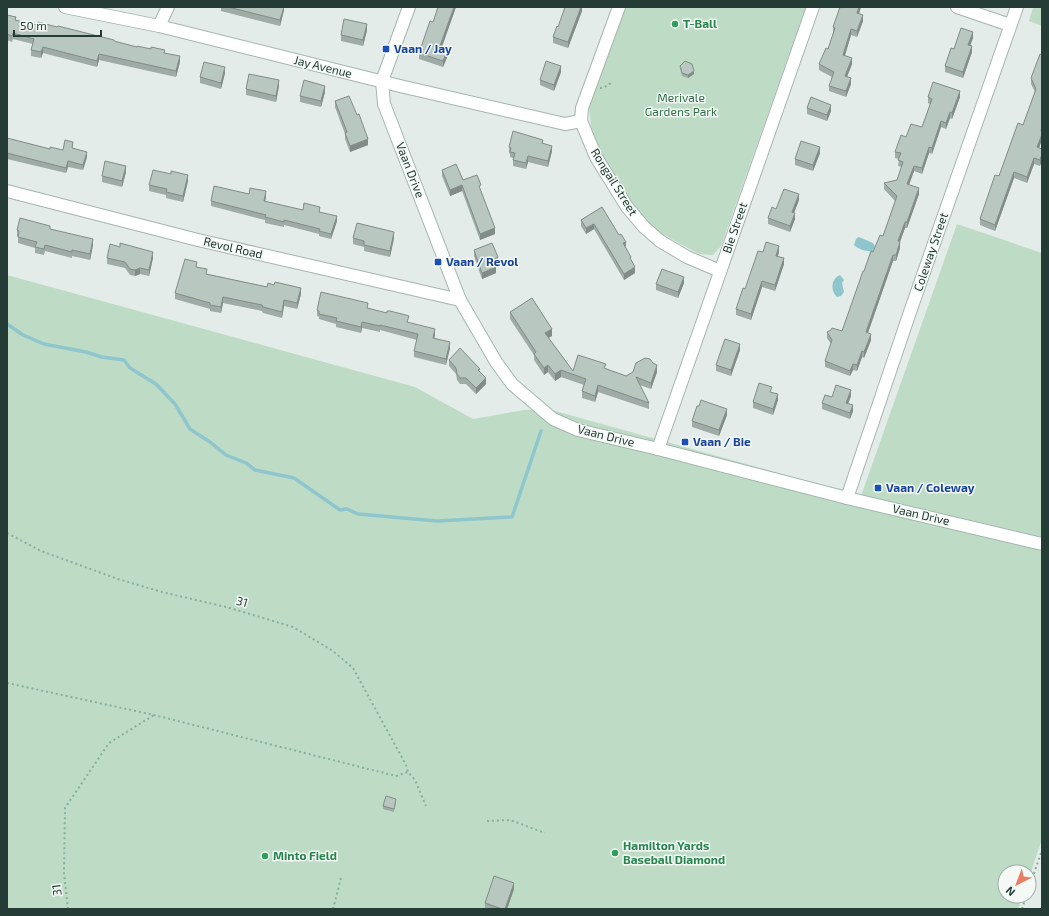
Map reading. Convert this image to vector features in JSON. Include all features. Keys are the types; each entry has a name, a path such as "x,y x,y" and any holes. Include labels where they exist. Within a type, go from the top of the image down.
{"street":[{"name":"Jay Avenue","path":"65,7 159,26 564,124 581,122"},
{"path":"159,26 168,7"},
{"name":"Vaan Drive","path":"409,7 382,81 384,104 460,300 496,362 512,384 553,419 578,430 847,498 1042,544"},
{"path":"581,122 582,108 619,7"},
{"name":"Bie Street","path":"658,449 813,7"},
{"path":"957,7 1010,25"},
{"name":"Coleway Street","path":"847,498 910,312 1017,7"},
{"name":"Rongail Street","path":"581,122 596,157 627,207 644,227 660,241 687,257 720,271"},
{"name":"Revol Road","path":"7,191 198,240 460,300"}],"path":[{"name":"31","path":"7,533 41,551 118,579 162,592 230,608 293,627 333,652 353,668 403,758 408,772 415,780 426,806"},
{"path":"7,683 154,715 396,776 408,772"},
{"name":"31","path":"68,909 64,873 65,808 109,743 154,715"},
{"path":"488,821 510,820 545,833"},
{"path":"1037,865 1042,850"},
{"path":"333,909 341,878"}],"green space":[{"name":"Merivale Gardens Park","path":"626,7 806,7 721,246 713,255 699,254 653,229 626,195 601,155 591,126 589,108"},
{"path":"1033,7 1042,7 1042,26 1029,21"},
{"path":"957,224 1042,253 1042,839 1034,864 997,864 997,904 1020,904 1018,909 7,909 7,275 415,387 473,419 524,410 548,409 861,496"}],"water":[{"path":"859,237 873,243 875,246 873,251 863,250 854,245 856,239"},
{"path":"840,275 844,280 842,283 844,292 841,296 837,297 833,291 832,285 835,279"}],"building":[{"path":"228,7 284,7 280,20"},
{"path":"438,7 454,7 440,46 448,49 443,61 419,53 430,21 433,22"},
{"path":"565,7 581,7 568,42 553,37"},
{"path":"840,7 859,7 857,13 863,15 857,31 851,29 843,55 852,58 845,76 851,78 846,91 829,86 834,72 819,64 826,48 828,49 835,28 833,27"},
{"path":"7,15 16,17 15,20 37,25 38,22 137,47 151,49 151,47 165,50 164,53 180,56 176,71 99,54 97,61 43,47 41,52 31,50 34,39 13,33 12,36 7,34"},
{"path":"344,19 367,24 363,40 341,35"},
{"path":"961,28 973,32 968,45 972,46 963,72 945,66 951,48 954,49"},
{"path":"1040,54 1042,55 1042,134 1037,147 1042,149 1042,154 1040,160 1034,158 1027,177 1014,172 995,225 980,219 995,175 999,176 1018,123 1023,125 1036,89 1031,78"},
{"path":"546,61 561,66 554,85 540,80"},
{"path":"685,61 692,64 694,71 688,75 682,73 680,66"},
{"path":"204,62 225,67 221,83 200,77"},
{"path":"249,74 279,80 276,96 246,89"},
{"path":"304,80 325,86 321,101 300,96"},
{"path":"933,82 960,91 952,113 950,112 946,123 941,121 932,148 929,147 922,168 914,166 907,184 919,188 907,222 905,222 898,241 900,242 896,255 893,255 866,332 871,334 868,342 864,352 862,351 857,365 853,364 850,371 825,361 832,340 827,332 832,328 842,331 871,251 873,252 880,235 883,236 897,196 884,183 897,180 903,162 898,160 901,153 895,152 901,135 906,137 911,124 922,127 932,99 928,97"},
{"path":"349,96 357,115 359,114 368,139 350,146 345,133 347,132 335,101"},
{"path":"811,97 831,105 827,115 807,108"},
{"path":"513,131 543,140 542,143 552,146 548,161 528,156 526,163 513,160 515,153 510,152 511,148 509,147"},
{"path":"7,138 50,149 50,147 63,150 65,140 73,142 72,148 87,152 83,165 68,161 66,168 7,153"},
{"path":"801,141 820,147 813,165 795,159"},
{"path":"105,161 126,166 122,181 102,176"},
{"path":"456,164 463,180 477,175 481,185 479,186 495,228 480,234 462,185 450,190 442,170"},
{"path":"153,170 171,174 171,171 188,175 183,196 166,192 167,189 149,185"},
{"path":"214,186 249,194 250,188 266,191 264,201 303,210 304,203 320,207 319,212 337,216 331,234 319,231 320,229 284,220 284,222 265,217 266,215 211,201"},
{"path":"784,189 799,194 792,212 795,213 790,226 768,218 772,207 776,209"},
{"path":"602,207 619,235 621,234 626,242 623,243 635,267 624,274 594,224 586,228 581,220"},
{"path":"20,218 50,226 50,229 93,239 90,254 72,250 72,252 45,245 44,249 35,247 37,242 18,237 19,231 17,230"},
{"path":"357,223 394,232 390,251 364,245 364,241 353,238"},
{"path":"766,242 779,246 776,256 784,258 775,285 762,281 751,314 736,309 743,288 745,289 758,251 763,252"},
{"path":"120,243 153,252 149,270 140,268 135,270 130,269 125,262 107,258 110,244 120,247"},
{"path":"492,243 498,257 493,260 496,267 482,273 474,250"},
{"path":"185,259 197,262 196,267 207,269 206,274 267,287 268,283 274,285 275,282 301,288 297,303 284,300 282,312 263,307 262,305 223,297 221,307 210,305 210,303 175,293"},
{"path":"662,269 684,277 678,292 656,284"},
{"path":"321,292 368,303 367,308 387,313 387,311 390,311 406,315 409,316 407,322 435,329 433,338 450,342 446,359 414,351 418,334 362,322 361,327 336,321 337,318 319,314 319,311 317,310"},
{"path":"532,298 552,329 545,333 573,371 578,355 606,364 604,368 626,376 633,372 636,363 645,358 650,359 657,365 651,383 636,377 649,403 598,385 595,396 582,391 586,379 561,370 555,374 548,365 544,368 534,354 536,352 510,312"},
{"path":"725,339 740,344 731,370 716,365"},
{"path":"460,348 480,369 478,370 486,378 476,388 466,378 460,378 457,374 456,368 449,360"},
{"path":"759,383 772,387 770,392 778,394 773,409 753,402"},
{"path":"836,385 851,390 846,403 853,405 850,413 822,403 825,395 832,397"},
{"path":"701,400 727,409 719,430 692,421 697,406 699,406"},
{"path":"386,796 396,799 394,809 383,806"},
{"path":"494,876 514,883 505,909 485,903"}],"waterway":[{"path":"7,324 23,335 44,344 86,352 102,357 124,360 130,368 156,384 175,404 190,429 226,455 246,463 255,470 294,478 340,510 347,509 358,514 437,521 512,517 541,431"}],"place":[{"name":"T-Ball","path":"675,24"},
{"name":"Vaan / Jay","path":"386,49"},
{"name":"Vaan / Revol","path":"438,262"},
{"name":"Vaan / Bie","path":"685,442"},
{"name":"Vaan / Coleway","path":"878,488"},
{"name":"Hamilton Yards Baseball Diamond","path":"615,853"},
{"name":"Minto Field","path":"265,856"}]}
